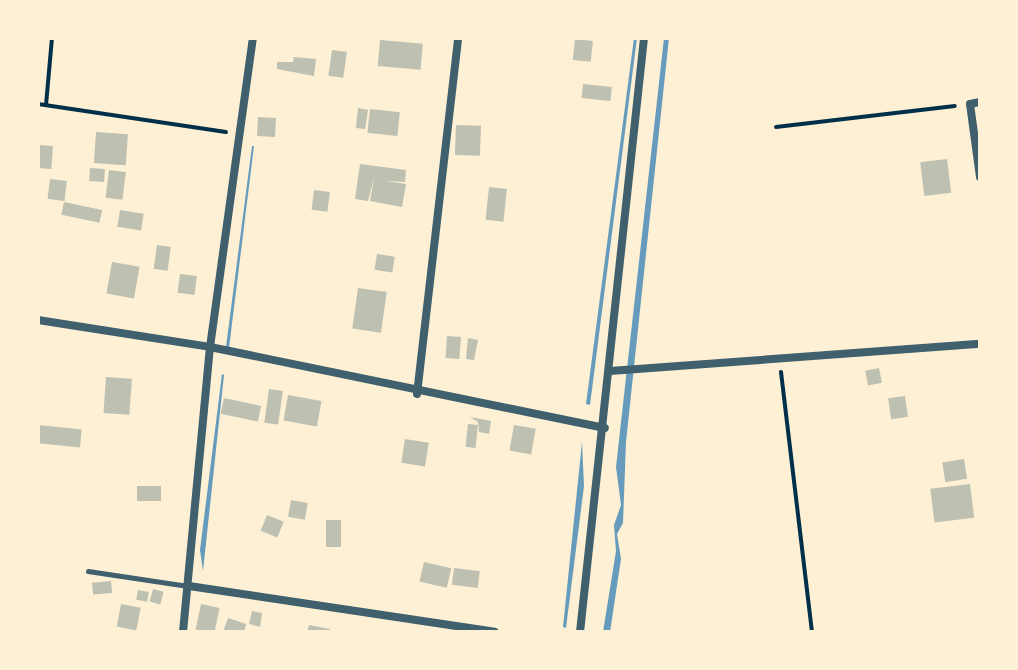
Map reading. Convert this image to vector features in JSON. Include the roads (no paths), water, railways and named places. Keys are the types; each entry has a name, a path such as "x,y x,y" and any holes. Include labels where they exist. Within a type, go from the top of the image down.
{"street":[{"path":"183,632 210,347 253,38"},
{"path":"417,394 458,38"},
{"path":"580,632 605,428 644,38"},
{"path":"980,102 970,104 980,177"},
{"path":"38,320 210,347 417,394 605,428"},
{"path":"610,371 980,344"},
{"path":"189,586 495,632"}],"lane":[{"path":"88,571 189,586"}],"water":[{"path":"634,38 637,38 590,405 586,404"},
{"path":"664,38 669,38 626,442 623,523 617,534 621,559 610,632 603,632 616,551 614,525 621,505 616,467"},
{"path":"254,146 229,348 226,347"},
{"path":"224,375 203,571 200,550"},
{"path":"582,442 584,486 566,628 563,627"}]}
